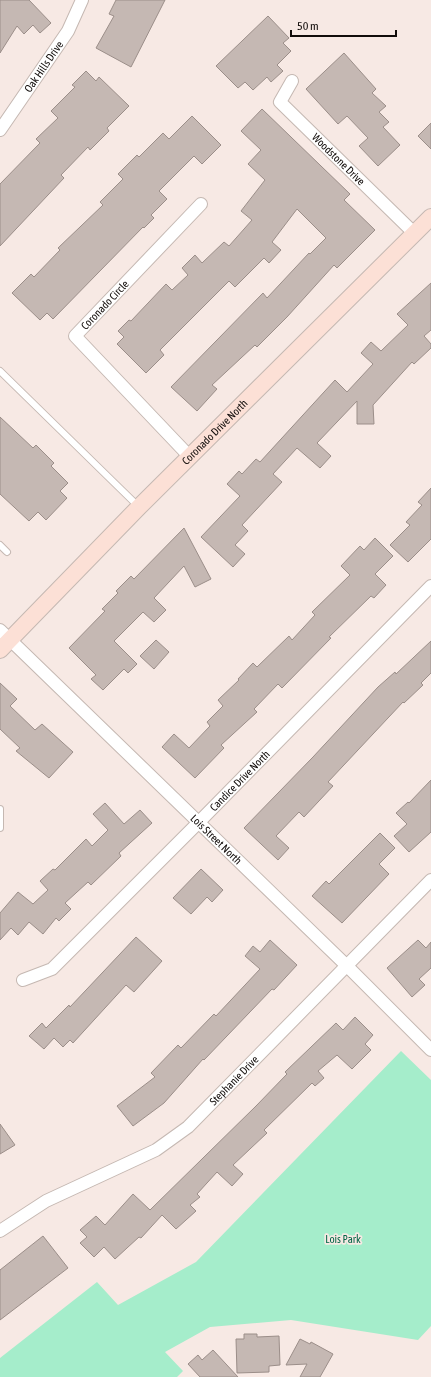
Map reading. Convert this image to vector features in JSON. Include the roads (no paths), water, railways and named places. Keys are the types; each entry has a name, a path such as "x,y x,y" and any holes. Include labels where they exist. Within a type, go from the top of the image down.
{"street":[{"name":"Oak Hills Drive","path":"0,130 68,31 82,0"},
{"name":"Woodstone Drive","path":"292,81 280,102 414,233"},
{"name":"Coronado Circle","path":"190,457 75,336 201,204"},
{"name":"Coronado Drive North","path":"3,640 139,508 431,217"},
{"name":"Candice Drive North","path":"23,980 52,969 431,586"},
{"name":"Lois Street North","path":"3,640 199,822 431,1050"},
{"name":"Stephanie Drive","path":"0,1231 46,1202 156,1150 188,1127 431,880"}],"lane":[{"path":"0,371 139,508"},
{"path":"0,545 7,552"},
{"path":"0,809 0,828"}],"park label":[{"name":"Lois Park","path":"343,1239"}]}
